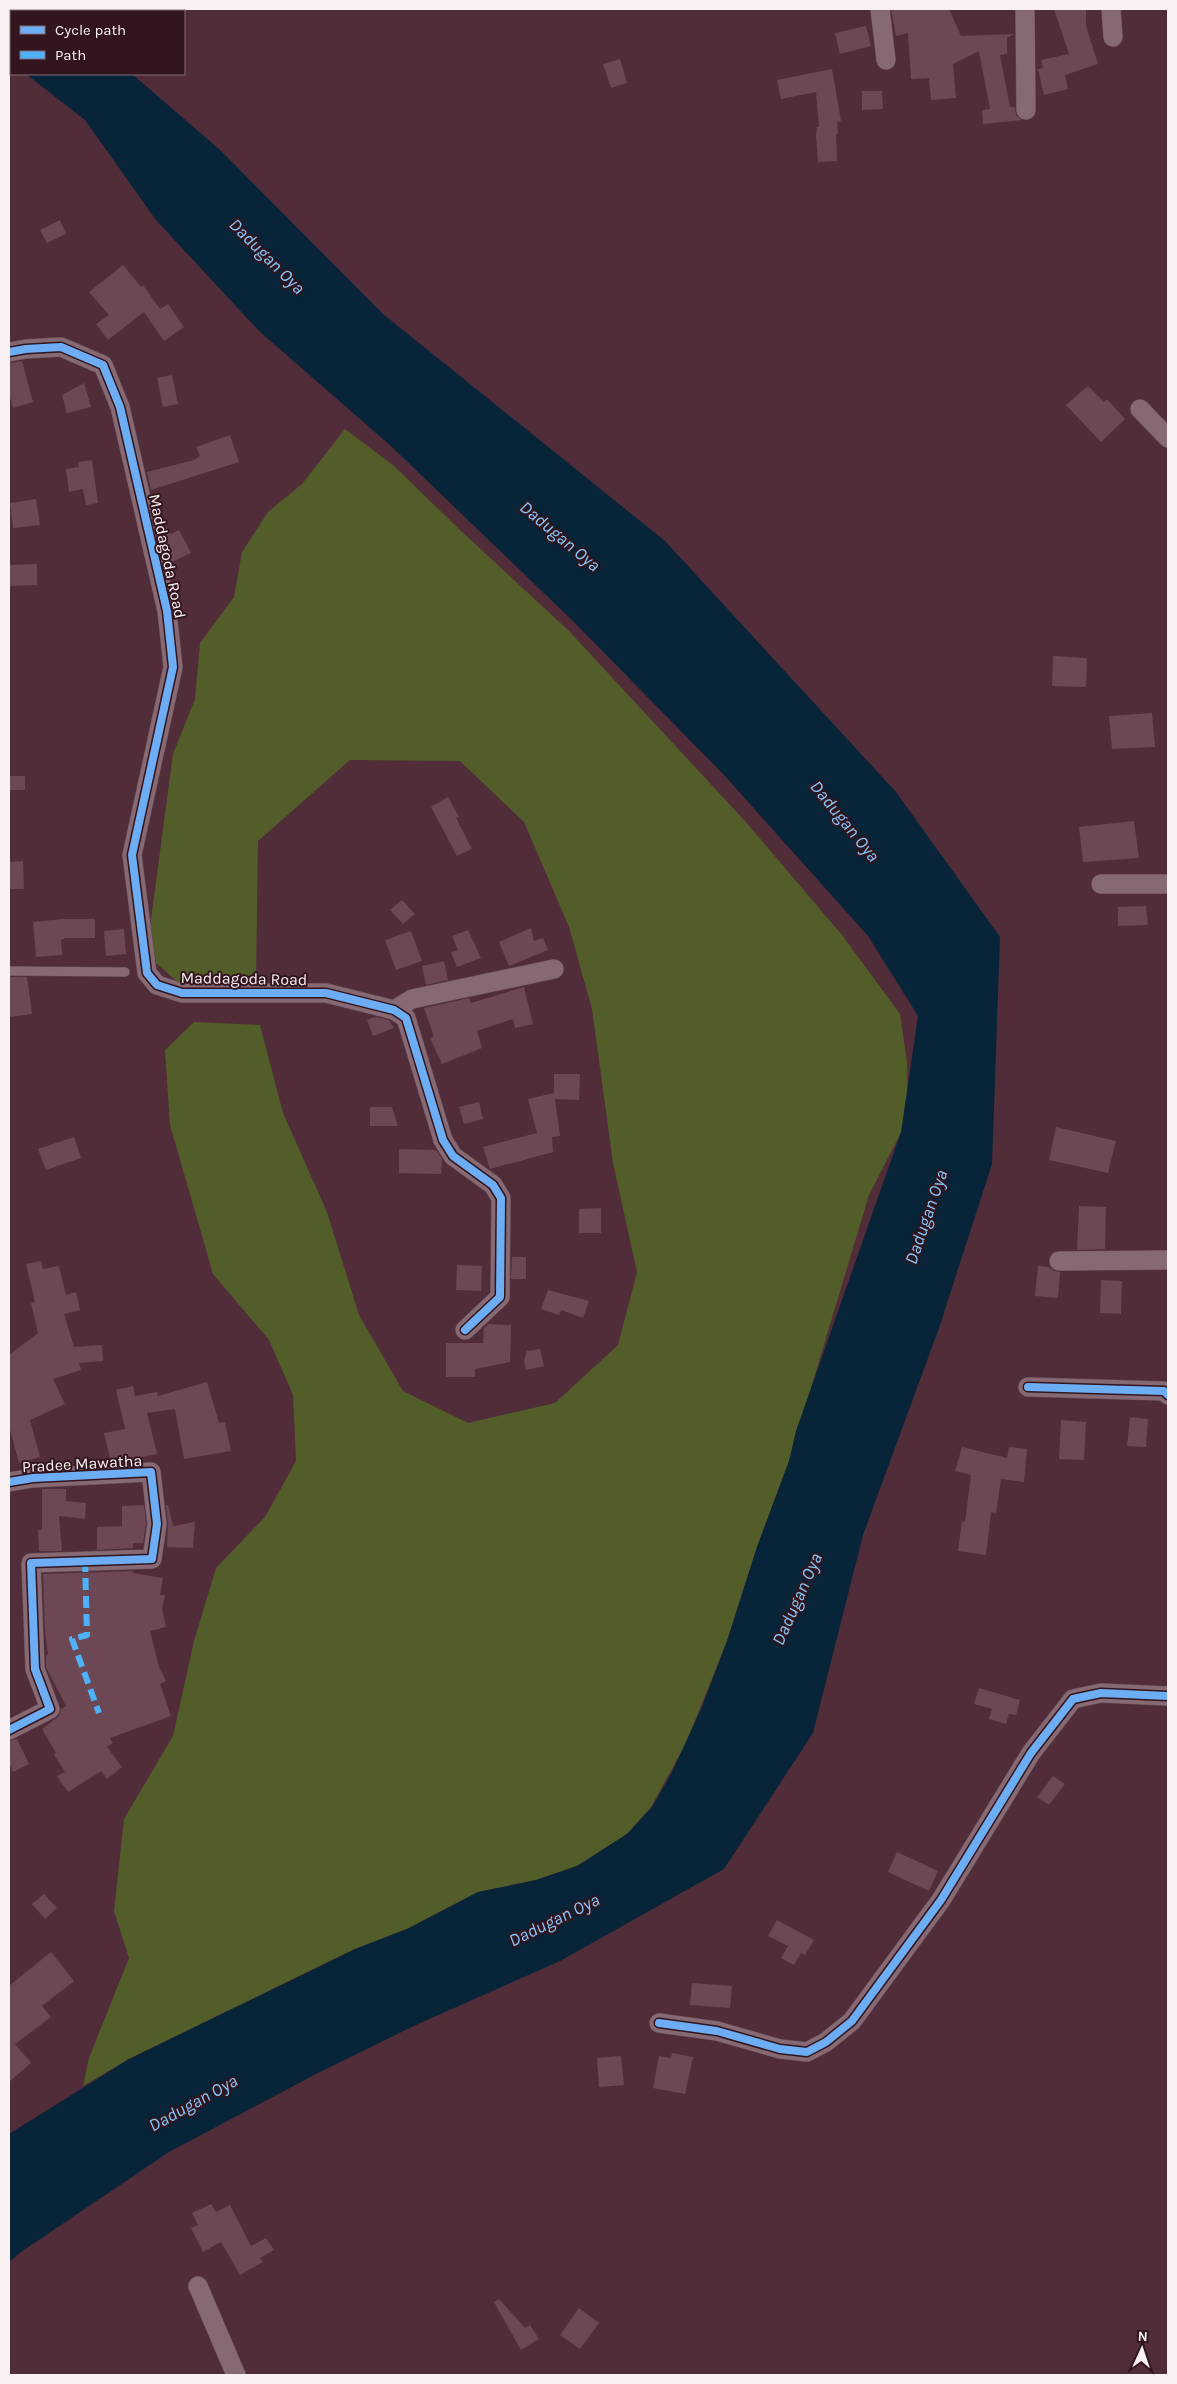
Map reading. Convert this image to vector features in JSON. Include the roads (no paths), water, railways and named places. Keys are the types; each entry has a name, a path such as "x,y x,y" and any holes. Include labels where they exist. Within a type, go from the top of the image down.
{"street":[{"path":"880,9 886,60"},
{"path":"1024,9 1026,110"},
{"path":"1111,9 1113,37"},
{"name":"Maddagoda Road","path":"9,352 26,348 61,347 103,365 120,407 167,611 173,667 132,855 147,973 157,986 182,993 326,993 394,1010"},
{"path":"1140,409 1168,438"},
{"path":"1101,884 1168,884"},
{"path":"465,1330 500,1297 501,1198 494,1185 453,1156 443,1140 406,1018 394,1010 412,999 554,969"},
{"path":"1059,1261 1168,1260"},
{"path":"1028,1386 1164,1391 1168,1395"},
{"name":"Pradee Mawatha","path":"9,1482 33,1478 151,1472 157,1524 152,1559 31,1563 35,1669 50,1709 13,1729"},
{"path":"659,2023 717,2031 780,2050 807,2052 826,2042 852,2021 940,1900 1031,1753 1073,1699 1101,1693 1168,1696"},
{"path":"198,2286 236,2375"}],"lane":[{"path":"9,971 125,972"}],"water":[{"path":"9,9 61,10 10,10 9,60"},
{"name":"Dadugan Oya","path":"27,75 133,75 219,149 383,314 665,541 896,792 1000,937 992,1164 939,1328 863,1535 813,1733 724,1869 560,1961 418,2024 316,2074 169,2152 9,2262 9,2134 129,2059 355,1949 407,1929 478,1892 536,1880 577,1866 627,1834 652,1807 672,1772 702,1707 727,1641 757,1547 789,1461 796,1431 901,1132 918,1016 868,936 725,776 574,622 392,447 259,331 156,220 85,120"}]}
